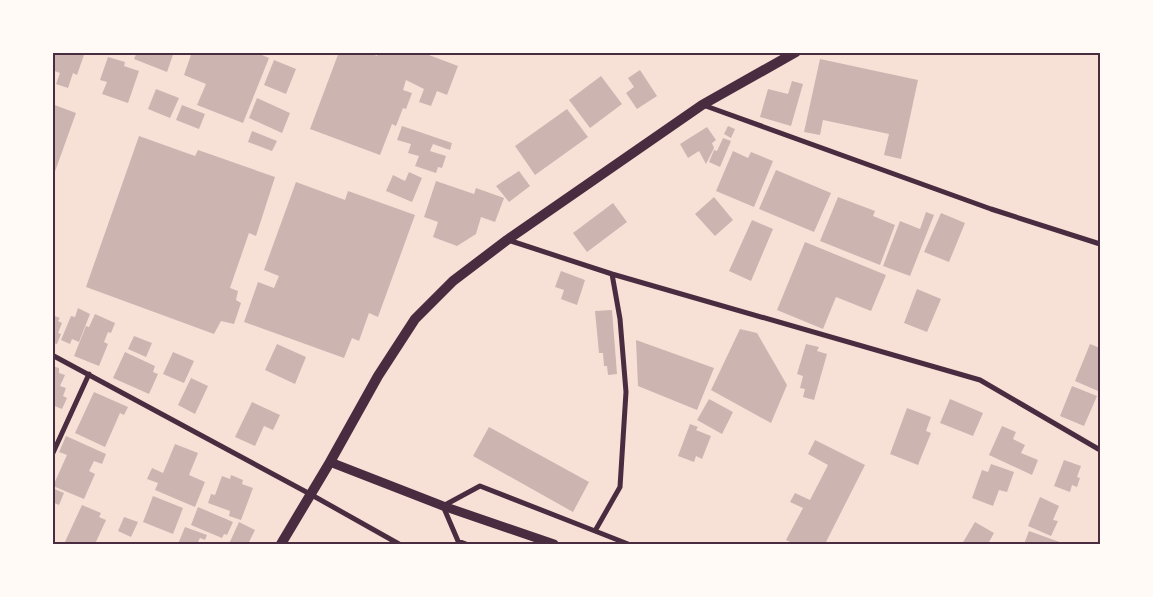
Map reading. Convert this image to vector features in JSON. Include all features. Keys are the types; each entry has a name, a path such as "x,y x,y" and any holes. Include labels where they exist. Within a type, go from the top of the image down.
{"main road":[{"path":"281,544 378,376 415,319 453,281 507,240 702,105 796,52"}],"street":[{"path":"702,105 991,209 1100,244"},
{"path":"507,240 612,274 980,380 1100,450"},
{"path":"595,532 620,487 624,439 626,392 620,319 612,274"},
{"path":"52,355 399,544"},
{"path":"52,455 89,374"},
{"path":"330,462 442,506 554,544"},
{"path":"442,506 480,486 628,544"},
{"path":"442,506 458,542 466,544"}],"building":[{"path":"52,52 85,52 77,75 73,73 68,88 56,84 60,73 52,70"},
{"path":"137,52 174,52 167,72 134,59"},
{"path":"192,52 255,52 269,58 243,123 197,105 206,84 184,75"},
{"path":"339,52 367,52 377,56 378,52 421,52 458,66 447,95 437,91 431,106 419,102 424,89 406,80 403,90 412,93 406,109 403,108 396,126 392,124 380,155 310,129"},
{"path":"108,57 125,62 124,66 139,71 128,103 102,94 107,82 100,80"},
{"path":"820,59 918,80 901,159 884,155 889,134 823,120 820,135 804,132"},
{"path":"274,60 296,69 286,94 264,85"},
{"path":"640,70 657,96 637,109 626,93 634,87 628,78"},
{"path":"601,76 622,104 590,128 569,100"},
{"path":"792,81 803,84 791,126 760,117 768,89 788,94"},
{"path":"156,89 179,98 170,118 148,109"},
{"path":"257,98 290,113 282,133 249,118"},
{"path":"52,104 76,113 53,177 52,177"},
{"path":"182,105 205,114 199,129 176,120"},
{"path":"567,109 588,137 535,175 515,146"},
{"path":"402,126 452,143 450,150 433,144 430,151 446,156 442,168 438,167 436,173 415,166 419,156 408,153 411,144 397,140"},
{"path":"728,126 735,129 731,138 724,134"},
{"path":"707,127 716,140 712,143 714,148 706,164 699,151 688,158 680,144"},
{"path":"252,131 277,141 272,151 248,142"},
{"path":"139,136 195,156 198,150 275,177 256,236 249,233 230,288 238,291 236,300 241,303 234,324 221,321 214,334 86,287"},
{"path":"723,138 731,141 720,167 709,162 714,150 717,151"},
{"path":"733,151 748,158 751,152 773,161 754,207 716,191"},
{"path":"776,170 831,193 814,232 759,209"},
{"path":"519,171 530,186 509,202 496,186"},
{"path":"409,172 422,178 412,202 386,191 393,175 405,181"},
{"path":"436,181 474,194 476,188 504,198 495,222 481,217 476,234 457,246 433,237 438,222 424,217"},
{"path":"296,182 345,200 348,191 415,215 378,317 369,313 359,341 352,338 344,358 244,322 258,282 274,288 279,276 264,270"},
{"path":"714,197 733,220 715,236 695,214"},
{"path":"838,197 875,211 873,216 895,225 880,265 820,241"},
{"path":"613,203 627,222 587,252 573,233"},
{"path":"926,212 934,215 910,276 883,266 900,221 920,229"},
{"path":"941,213 965,223 949,262 924,252"},
{"path":"752,220 773,229 751,281 729,271"},
{"path":"805,242 886,275 871,311 836,297 823,329 777,310"},
{"path":"561,271 585,280 577,305 561,299 564,290 555,287"},
{"path":"917,289 941,299 927,332 904,323"},
{"path":"78,308 90,314 79,342 72,339 70,344 61,340 71,316 75,317"},
{"path":"612,310 617,374 608,375 607,366 604,366 603,353 599,353 595,311"},
{"path":"95,314 115,323 111,333 108,332 104,342 108,344 99,366 74,356 86,326 89,327"},
{"path":"52,315 60,318 58,321 62,323 58,333 61,334 57,344 52,343"},
{"path":"740,329 757,333 787,385 771,423 711,390"},
{"path":"134,336 152,343 146,357 128,349"},
{"path":"636,340 714,368 697,410 638,386"},
{"path":"277,344 306,357 295,384 265,370"},
{"path":"806,344 819,347 817,351 827,354 814,400 803,397 805,389 800,388 803,376 797,374"},
{"path":"1090,344 1100,348 1100,385 1098,391 1075,381"},
{"path":"125,352 155,366 153,372 158,374 149,394 113,378"},
{"path":"173,352 194,361 184,383 163,374"},
{"path":"52,366 59,368 59,373 65,375 60,386 66,388 63,396 67,398 62,409 52,405"},
{"path":"191,378 208,386 195,414 178,405"},
{"path":"1072,386 1097,396 1084,426 1060,416"},
{"path":"94,392 128,407 124,415 120,413 105,447 75,433"},
{"path":"709,399 733,412 722,434 697,420"},
{"path":"950,399 983,413 973,436 940,423"},
{"path":"252,402 280,415 273,430 264,426 255,446 235,437"},
{"path":"907,408 931,417 926,431 931,433 918,465 890,454"},
{"path":"690,424 698,427 696,430 711,436 702,459 696,456 694,462 678,456"},
{"path":"1002,426 1016,432 1013,439 1025,445 1021,453 1038,460 1032,475 989,455"},
{"path":"489,427 589,482 573,512 473,456"},
{"path":"66,436 106,454 102,464 94,461 89,471 95,474 84,499 53,486 67,455 59,452"},
{"path":"815,440 865,465 825,544 795,544 786,540 803,508 790,502 795,493 810,500 828,465 808,454"},
{"path":"175,444 198,453 189,475 205,482 195,507 155,490 158,483 147,479 152,468 163,473"},
{"path":"1064,460 1081,466 1077,477 1080,478 1077,487 1072,485 1070,492 1054,486"},
{"path":"991,464 1014,472 1007,492 999,490 993,506 972,498 982,470 988,472"},
{"path":"231,475 243,480 242,484 253,488 241,520 229,516 230,511 208,503 211,494 215,495 222,476 230,479"},
{"path":"52,488 64,493 59,505 52,502"},
{"path":"153,496 183,508 173,534 143,522"},
{"path":"1040,497 1059,506 1053,520 1058,521 1051,536 1028,526"},
{"path":"82,505 101,513 99,517 106,520 95,544 64,544"},
{"path":"198,507 233,522 227,535 224,534 222,538 191,525"},
{"path":"124,517 138,522 131,537 118,531"},
{"path":"239,522 255,530 248,544 229,544"},
{"path":"975,522 994,533 988,544 962,544"},
{"path":"185,527 207,535 205,540 200,538 197,544 178,544"},
{"path":"1029,531 1065,544 1024,544"}]}
